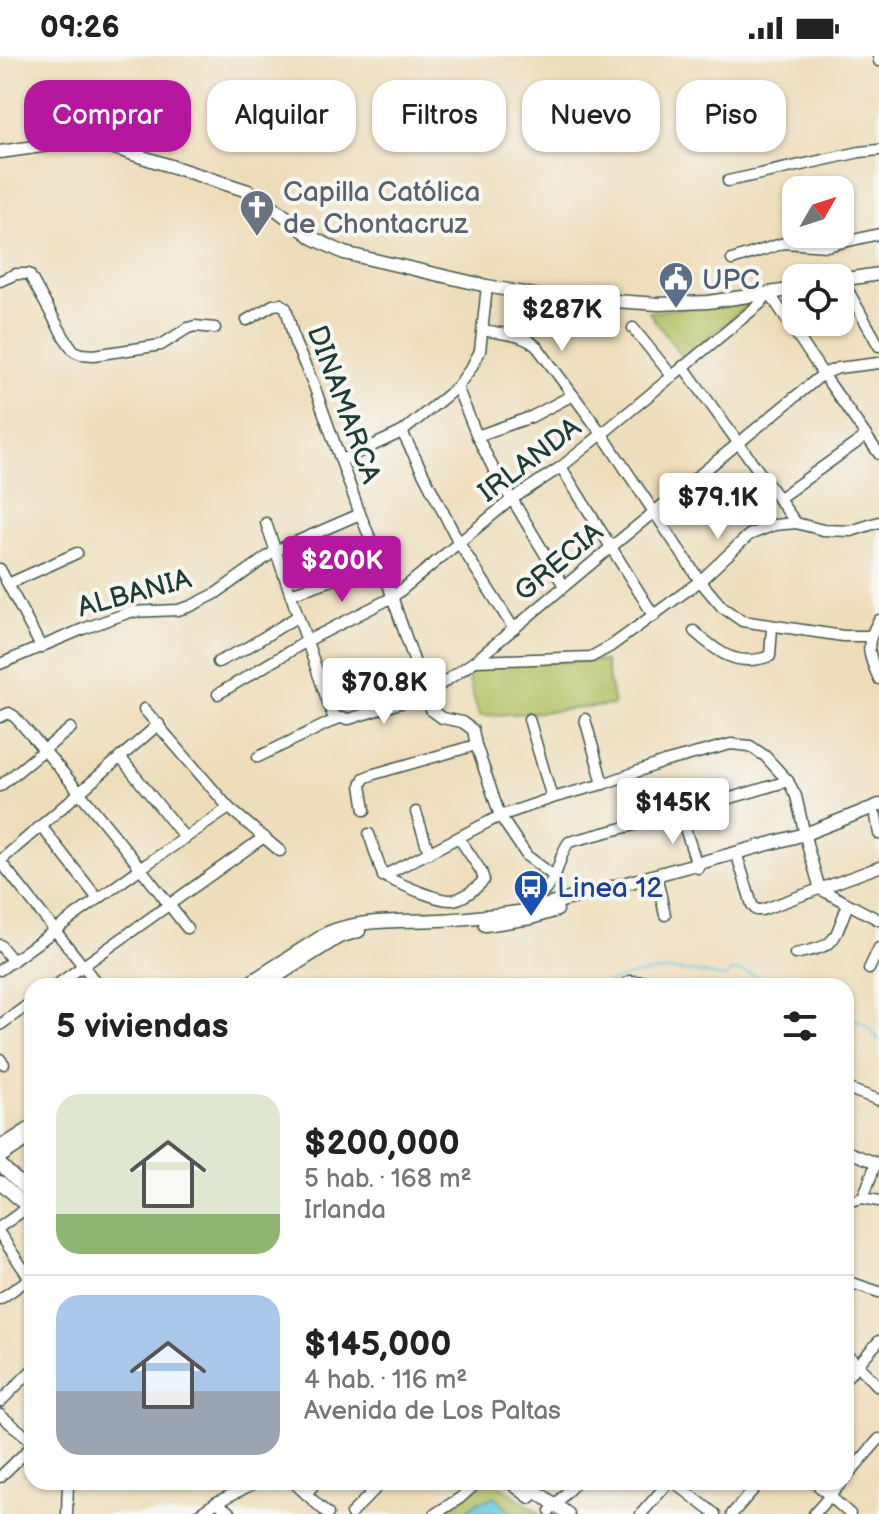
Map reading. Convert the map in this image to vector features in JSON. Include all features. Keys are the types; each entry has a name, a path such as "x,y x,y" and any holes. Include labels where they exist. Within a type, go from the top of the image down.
{"main road":[{"path":"0,152 77,141 114,147 248,191 313,238 344,253 540,296 659,304 708,302 782,292"},
{"path":"854,278 879,274"},
{"path":"275,978 339,937 354,931 478,926 806,837 878,812"},
{"path":"257,978 327,933 352,924 526,915"},
{"path":"0,1145 24,1133"},
{"path":"0,1157 24,1141"},
{"path":"0,1164 24,1195"},
{"path":"0,1182 24,1199"},
{"path":"522,1490 553,1510 568,1514"},
{"path":"532,1490 553,1510"}],"street":[{"path":"728,181 879,150"},
{"path":"732,260 784,243 827,246 879,234"},
{"path":"0,281 16,274 29,274 64,337 74,351 81,354 94,355 161,345 188,328 215,328"},
{"path":"342,460 402,432 457,387 480,351 487,286"},
{"path":"768,294 879,454"},
{"name":"IRLANDA","path":"218,694 307,641 393,597 512,499 561,467 602,434 768,294"},
{"path":"854,303 879,346"},
{"name":"DINAMARCA","path":"247,320 273,305 281,304 286,308 295,343 381,564 431,710 442,718 462,722 473,730 500,816 527,856 555,877"},
{"path":"633,328 672,376"},
{"path":"483,330 532,341 602,434 700,581 722,607 742,621 772,627 843,636 870,636"},
{"name":"GRECIA","path":"258,757 339,718 349,719 425,695 475,661 823,374 838,368 879,363"},
{"path":"683,366 796,523"},
{"path":"457,387 502,486 564,586"},
{"path":"477,436 531,417 573,395"},
{"path":"402,432 459,543 514,629"},
{"path":"778,499 866,436"},
{"path":"561,467 654,616"},
{"name":"ALBANIA","path":"0,664 130,612 178,610 191,606 215,594 275,551 360,514"},
{"path":"475,661 591,657 611,646 700,581 749,535 774,525 796,523 823,530 851,531 879,522"},
{"path":"266,523 332,714 339,718"},
{"path":"8,584 77,553"},
{"path":"290,594 381,564"},
{"path":"0,569 41,647"},
{"path":"218,662 298,616"},
{"path":"879,620 870,636 869,654 879,679"},
{"path":"694,631 715,651 735,659 752,659 770,656 772,627"},
{"path":"144,709 229,808 280,851"},
{"path":"0,717 9,713 14,716 46,751 187,928"},
{"path":"529,719 552,798"},
{"path":"585,719 603,784"},
{"path":"93,978 0,861 159,724"},
{"path":"0,786 71,728"},
{"path":"383,876 500,816 664,762 731,744 750,746 765,756 788,781 796,796 820,889 879,920"},
{"path":"365,810 361,785 364,778 476,745"},
{"path":"120,757 185,838"},
{"path":"526,915 555,877 569,842 788,781"},
{"path":"0,970 229,808"},
{"path":"416,812 429,853"},
{"path":"878,812 879,834"},
{"path":"680,813 697,866"},
{"path":"41,826 98,899"},
{"path":"369,834 383,876"},
{"path":"66,978 264,837"},
{"path":"383,876 442,899 455,900 484,880 459,838"},
{"path":"737,855 756,910 879,867"},
{"path":"657,878 665,915"},
{"path":"795,954 831,944 848,904"},
{"path":"0,945 13,961"},
{"path":"869,969 879,948"},
{"path":"0,1025 24,1008"},
{"path":"854,1091 879,1100"},
{"path":"854,1154 877,1164 863,1198"},
{"path":"854,1200 863,1198 879,1201"},
{"path":"0,1227 24,1209"},
{"path":"0,1234 24,1270"},
{"path":"0,1299 24,1284"},
{"path":"854,1285 879,1292"},
{"path":"854,1368 879,1341"},
{"path":"854,1361 879,1387"},
{"path":"0,1402 24,1378"},
{"path":"0,1415 24,1437"},
{"path":"854,1468 879,1439"},
{"path":"0,1477 24,1452"},
{"path":"67,1514 68,1490"},
{"path":"199,1514 241,1490"},
{"path":"302,1490 328,1514"},
{"path":"306,1494 309,1490"},
{"path":"351,1514 374,1490"},
{"path":"435,1514 469,1490"},
{"path":"553,1510 569,1490"},
{"path":"641,1514 664,1490"},
{"path":"682,1490 715,1514"},
{"path":"732,1514 753,1490"},
{"path":"823,1490 850,1514"},
{"path":"814,1514 835,1490"},
{"path":"217,1502 231,1514"}],"green space":[{"path":"753,301 683,358 649,312"},
{"path":"605,661 614,705 542,712 479,716 467,673 477,664"},
{"path":"474,1490 506,1490 540,1514 440,1514"}],"water":[{"path":"494,1497 513,1514 462,1514 478,1502"}],"waterway":[{"path":"622,978 674,970 721,977 736,971 762,978"},
{"path":"854,1019 879,1040"}],"place":[{"name":"Capilla Católica de Chontacruz","path":"257,238"},
{"name":"UPC","path":"676,310"},
{"name":"Linea 12","path":"531,918"}]}
